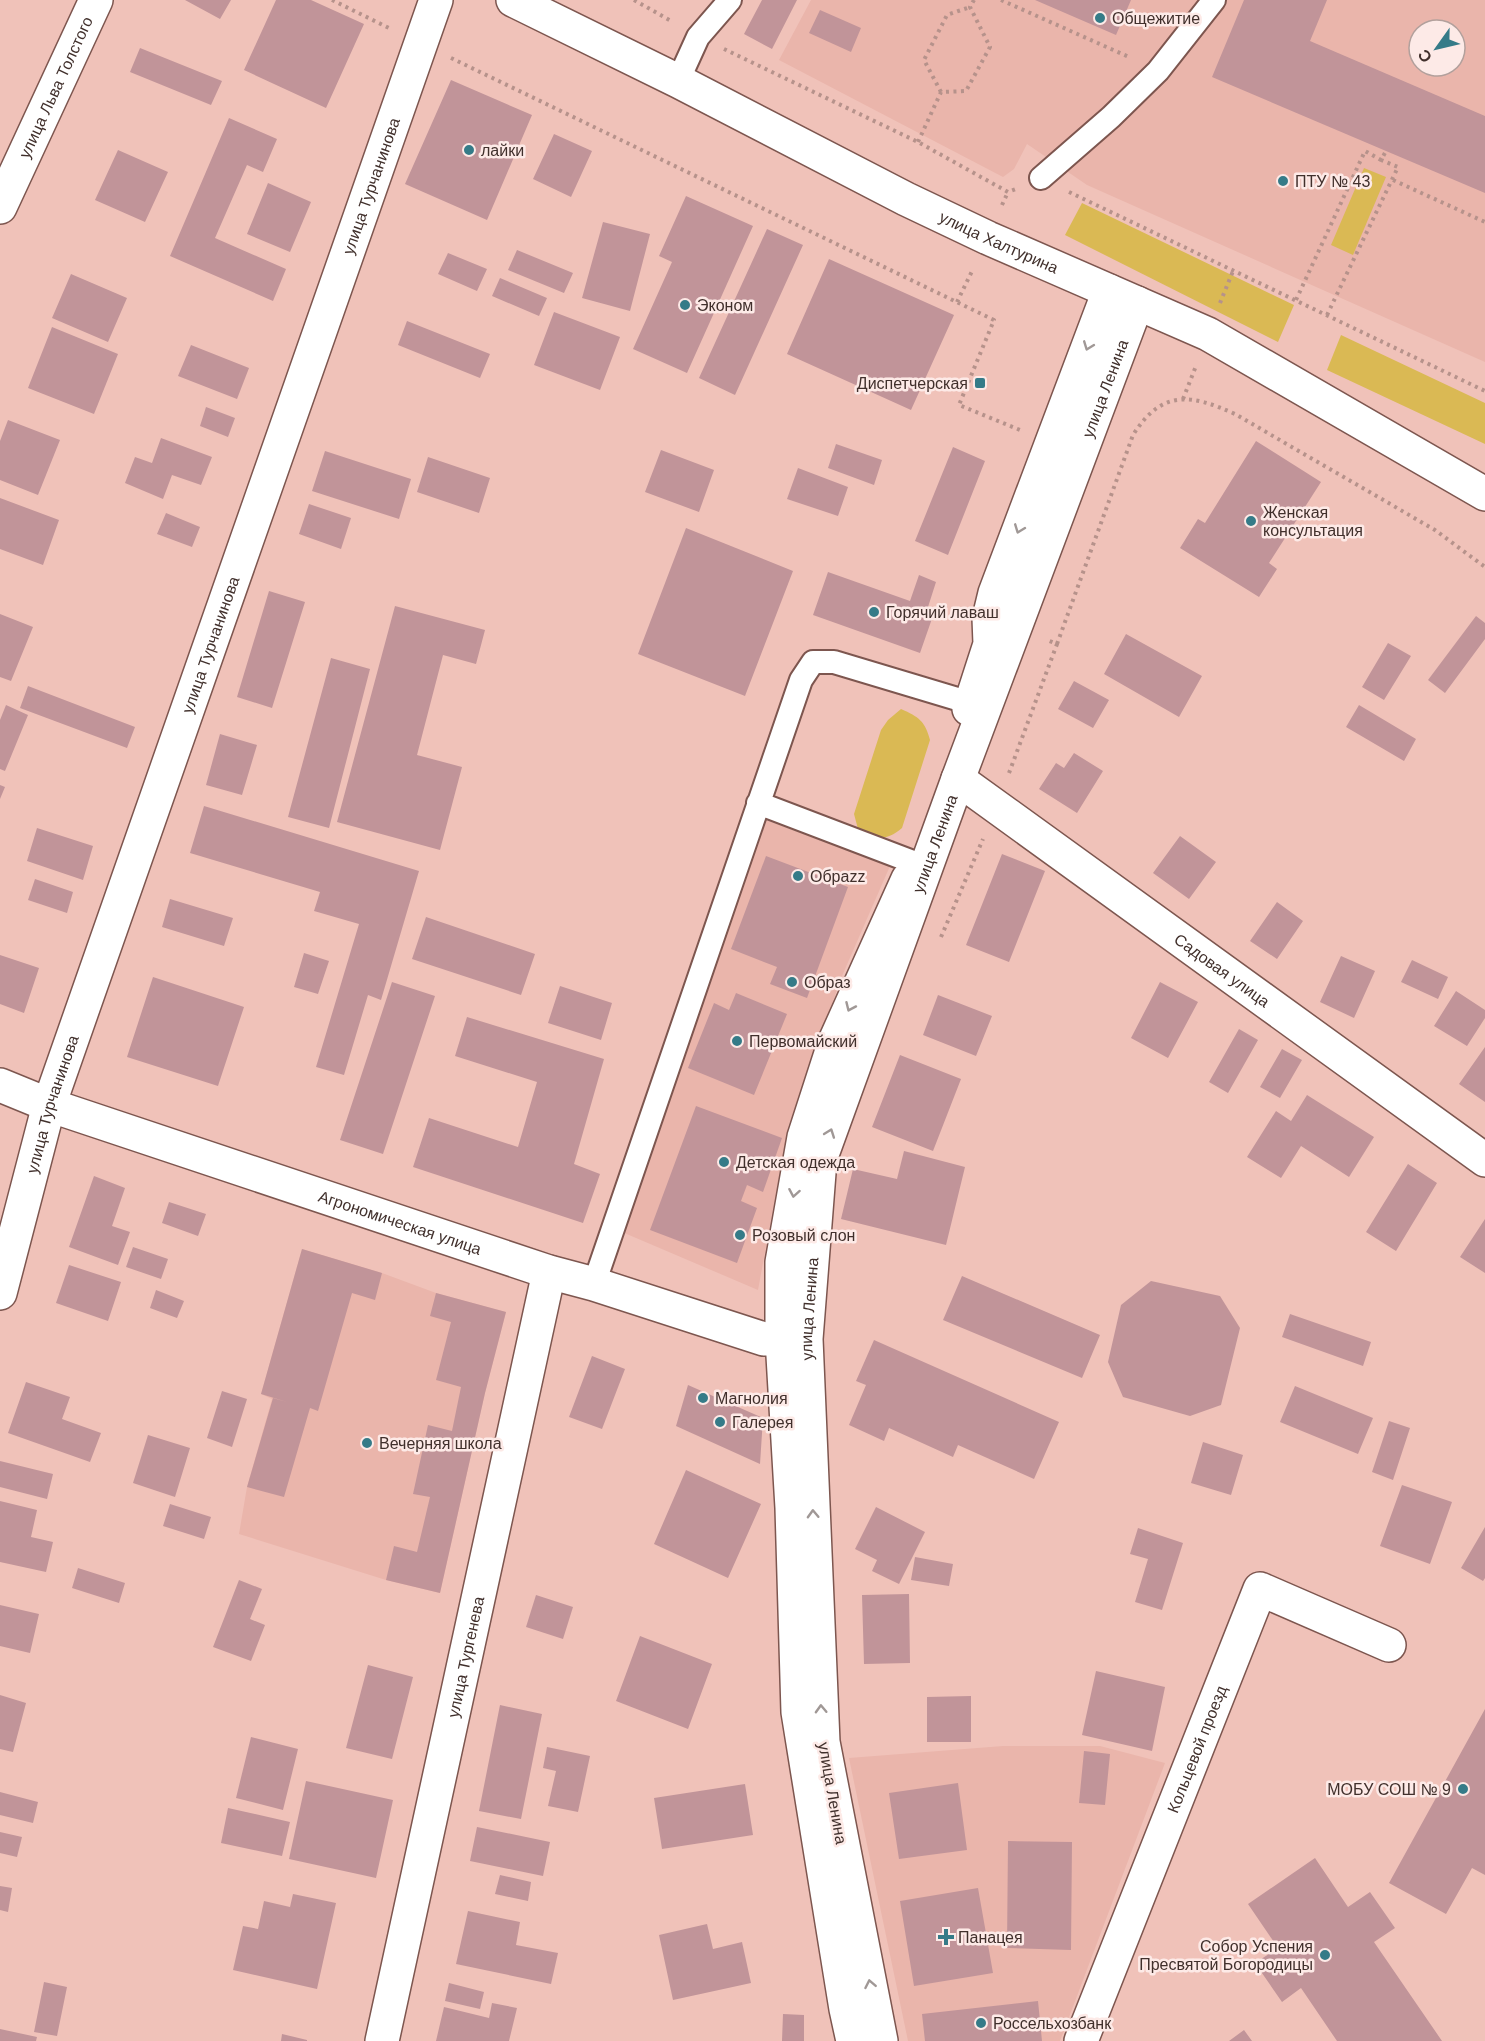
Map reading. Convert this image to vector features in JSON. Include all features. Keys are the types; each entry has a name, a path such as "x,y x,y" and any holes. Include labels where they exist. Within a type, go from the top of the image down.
{"street":[{"name":"улица Льва Толстого","path":"0,207 96,0"},
{"name":"улица Турчанинова","path":"0,1293 49,1105 436,0"},
{"name":"улица Халтурина","path":"513,0 678,81 906,199 988,238 1208,334 1483,494"},
{"path":"920,865 978,705 990,644 989,618 995,593 1123,297"},
{"name":"улица Ленина","path":"881,2041 823,1742 794,1339 820,1160 920,865 958,779 978,705"},
{"name":"Садовая улица","path":"958,779 1485,1160"},
{"name":"Агрономическая улица","path":"0,1085 49,1105 549,1272 594,1284 764,1339 794,1339"},
{"name":"улица Тургенева","path":"382,2041 549,1272"},
{"path":"794,1339 792,1508 798,1712 853,2041"},
{"name":"Кольцевой проезд","path":"1081,2041 1260,1589 1389,1645"}],"lane":[{"path":"678,81 698,37 730,0"},
{"path":"1041,178 1111,117 1158,70 1214,0"},
{"path":"594,1284 801,680 813,662 834,662 978,705"},
{"path":"758,803 920,865"}],"path":[{"path":"941,92 924,60 947,15 970,7 974,0"},
{"path":"1001,0 1158,70"},
{"path":"941,92 966,91 990,47 970,7"},
{"path":"918,142 941,92"},
{"path":"1381,160 1386,150"},
{"path":"1296,300 1365,151 1398,167 1327,315"},
{"path":"1392,180 1485,222"},
{"path":"1057,644 1133,435 1143,420 1157,407 1184,399 1206,401 1236,414 1435,530 1485,567"}],"shaded area":[{"name":"ПТУ № 43","path":"811,0 1485,0 1485,362 1087,185 1027,144 1014,169 1003,177 779,60"},
{"path":"1364,168 1386,177 1353,255 1331,245"},
{"path":"1082,203 1294,305 1278,342 1065,235"},
{"path":"1341,335 1485,403 1485,444 1327,370"},
{"path":"901,709 920,720 930,740 902,828 890,836 880,838 858,829 854,814 881,730 888,720"},
{"path":"763,819 890,866 842,976 788,1127 758,1290 622,1232"},
{"name":"Вечерняя школа","path":"302,1249 382,1273 436,1293 506,1312 485,1393 440,1593 386,1580 239,1534 247,1487 272,1399 261,1394"},
{"path":"1003,1746 1100,1746 1165,1763 1060,2041 908,2041 849,1758"}],"building":[{"path":"185,0 231,0 220,19"},
{"path":"276,0 311,0 364,24 326,108 244,70"},
{"path":"762,0 797,0 772,49 744,34"},
{"name":"Общежитие","path":"1035,0 1131,0 1116,35"},
{"path":"1244,0 1327,0 1310,41 1485,116 1485,193 1212,77"},
{"path":"820,10 861,28 851,52 809,33"},
{"path":"140,48 222,81 211,105 130,72"},
{"name":"лайки","path":"451,80 532,115 487,220 405,184"},
{"path":"229,118 277,139 263,172 247,165 215,238 286,269 273,301 170,256"},
{"path":"554,134 592,151 571,197 533,179"},
{"path":"118,150 168,172 145,222 95,200"},
{"path":"268,183 311,202 290,252 247,234"},
{"name":"Эконом","path":"686,196 753,226 687,373 633,349 672,262 659,256"},
{"path":"603,222 650,234 630,311 582,298"},
{"path":"767,229 803,245 735,395 699,378"},
{"path":"517,250 573,273 564,293 508,270"},
{"path":"448,253 487,269 477,291 438,274"},
{"path":"829,259 954,315 911,410 787,354"},
{"path":"71,274 127,298 108,342 52,318"},
{"path":"500,278 547,298 539,316 492,296"},
{"path":"554,312 620,337 600,390 534,365"},
{"path":"407,321 490,354 480,378 398,345"},
{"path":"52,327 118,354 94,414 28,388"},
{"path":"191,345 249,368 237,399 178,376"},
{"path":"206,407 235,418 228,437 200,426"},
{"path":"8,420 60,440 38,495 0,480 0,441"},
{"path":"161,438 212,457 201,485 172,475 163,499 125,483 135,457 152,463"},
{"name":"Женская консультация","path":"1256,441 1321,482 1269,563 1277,569 1259,597 1180,548 1198,519 1205,523"},
{"path":"836,444 882,460 874,485 828,468"},
{"path":"953,447 985,461 948,555 915,541"},
{"path":"661,450 714,470 699,512 645,492"},
{"path":"325,451 411,479 399,519 312,491"},
{"path":"428,457 490,478 479,513 417,492"},
{"path":"798,468 848,487 838,516 787,499"},
{"path":"0,498 59,520 43,565 0,549"},
{"path":"309,504 351,518 341,549 299,534"},
{"path":"166,513 200,527 192,547 157,534"},
{"path":"686,528 793,571 745,696 638,654"},
{"name":"Горячий лаваш","path":"828,572 910,601 919,575 936,582 928,607 935,610 920,653 813,615"},
{"path":"269,591 305,602 272,708 237,697"},
{"path":"395,606 485,630 476,664 443,655 417,755 462,767 440,850 337,822"},
{"path":"0,614 33,627 11,681 0,677"},
{"path":"1476,616 1485,623 1485,639 1445,693 1428,680"},
{"path":"1126,634 1202,676 1179,717 1104,674"},
{"path":"1388,643 1411,656 1384,700 1362,687"},
{"path":"331,658 370,669 329,828 288,817"},
{"path":"1074,681 1109,700 1093,728 1058,709"},
{"path":"28,686 135,727 127,748 20,708"},
{"path":"6,705 28,715 5,771 0,769 0,720"},
{"path":"1359,705 1416,739 1404,761 1346,727"},
{"path":"220,734 257,745 242,795 206,785"},
{"path":"1074,753 1103,771 1077,813 1039,789 1056,763 1064,768"},
{"path":"0,785 5,787 0,799"},
{"path":"204,806 419,871 381,1000 368,995 344,1075 316,1067 359,924 314,911 320,892 190,853"},
{"path":"37,828 93,846 83,880 27,861"},
{"path":"1180,836 1216,862 1189,899 1153,873"},
{"path":"1002,854 1045,871 1009,962 966,945"},
{"path":"766,856 848,887 807,998 770,984 777,967 731,949"},
{"path":"35,879 73,892 67,913 28,900"},
{"path":"170,899 233,918 224,946 162,927"},
{"path":"1277,902 1303,921 1277,959 1250,941"},
{"path":"426,917 535,954 521,995 412,959"},
{"path":"304,953 329,961 318,994 294,987"},
{"path":"0,955 39,968 24,1013 0,1004"},
{"path":"1341,956 1375,971 1354,1018 1320,1002"},
{"path":"1412,960 1448,977 1438,999 1401,982"},
{"path":"153,977 244,1007 218,1086 127,1057"},
{"path":"392,982 435,996 383,1154 340,1140"},
{"path":"1160,982 1198,1002 1168,1058 1131,1038"},
{"path":"560,986 612,1003 601,1040 548,1023"},
{"path":"1456,991 1485,1010 1485,1018 1467,1046 1434,1026"},
{"name":"Первомайский","path":"736,993 787,1014 754,1095 688,1068 714,1003 729,1010"},
{"path":"938,995 992,1016 976,1056 923,1035"},
{"path":"467,1017 604,1059 574,1164 600,1174 583,1223 413,1167 429,1118 518,1147 537,1082 455,1056"},
{"path":"1239,1029 1258,1040 1228,1093 1209,1082"},
{"path":"1485,1047 1485,1102 1459,1084"},
{"path":"1282,1049 1302,1060 1280,1098 1260,1087"},
{"path":"900,1055 961,1079 933,1151 872,1127"},
{"path":"1307,1095 1374,1137 1349,1177 1301,1146 1281,1178 1247,1157 1276,1111 1291,1121"},
{"name":"Детская одежда","path":"696,1106 782,1138 763,1192 747,1185 741,1201 757,1208 737,1263 650,1230"},
{"path":"904,1151 965,1167 946,1245 841,1219 853,1169 897,1179"},
{"path":"1408,1164 1437,1183 1396,1251 1366,1232"},
{"path":"94,1176 125,1188 112,1226 130,1232 118,1265 69,1247"},
{"path":"169,1202 206,1214 198,1236 162,1223"},
{"path":"1485,1219 1485,1273 1460,1257"},
{"path":"133,1247 168,1259 161,1279 126,1267"},
{"path":"302,1249 382,1273 375,1300 352,1293 318,1411 310,1408 284,1497 247,1487 273,1398 287,1402 261,1394"},
{"path":"69,1265 121,1282 108,1321 56,1303"},
{"path":"962,1276 1100,1335 1082,1378 943,1320"},
{"path":"1151,1281 1220,1296 1240,1328 1221,1405 1190,1416 1123,1397 1108,1362 1121,1305"},
{"path":"156,1290 184,1301 177,1318 150,1308"},
{"path":"436,1293 506,1312 485,1393 440,1593 386,1580 394,1546 417,1552 430,1497 413,1494 428,1425 452,1431 461,1387 436,1380 451,1322 430,1316"},
{"path":"1290,1314 1371,1342 1363,1366 1282,1337"},
{"path":"874,1340 1059,1422 1034,1479 958,1445 953,1457 889,1428 884,1441 849,1425 866,1385 856,1381"},
{"path":"592,1356 625,1369 602,1429 569,1417"},
{"path":"26,1382 70,1397 62,1419 101,1433 90,1462 8,1433"},
{"name":"Галерея","path":"688,1385 763,1418 760,1464 676,1426"},
{"path":"1295,1386 1373,1418 1358,1454 1280,1422"},
{"path":"222,1391 247,1399 232,1447 207,1438"},
{"path":"1389,1421 1410,1428 1393,1480 1372,1472"},
{"path":"148,1435 190,1448 175,1497 133,1483"},
{"path":"1203,1442 1243,1455 1231,1495 1191,1483"},
{"path":"0,1461 53,1474 47,1499 0,1487"},
{"path":"686,1470 761,1504 728,1578 654,1544"},
{"path":"1402,1485 1452,1502 1430,1564 1380,1546"},
{"path":"0,1501 37,1510 31,1537 53,1542 46,1572 0,1562"},
{"path":"170,1504 211,1517 204,1539 163,1526"},
{"path":"876,1507 925,1532 899,1584 872,1571 877,1560 855,1549"},
{"path":"1485,1527 1485,1578 1483,1581 1461,1568"},
{"path":"1138,1528 1183,1543 1162,1610 1135,1602 1148,1559 1130,1554"},
{"path":"915,1557 953,1564 949,1586 911,1580"},
{"path":"78,1568 125,1583 119,1603 72,1588"},
{"path":"239,1580 262,1589 250,1619 265,1625 251,1661 213,1647"},
{"path":"909,1594 910,1663 864,1664 862,1595"},
{"path":"536,1595 573,1607 563,1639 526,1627"},
{"path":"0,1605 39,1614 30,1653 0,1646"},
{"path":"640,1636 712,1664 688,1729 616,1701"},
{"path":"368,1665 413,1677 392,1759 346,1748"},
{"path":"1096,1671 1165,1687 1152,1751 1082,1735"},
{"path":"0,1695 26,1703 13,1752 0,1749"},
{"path":"971,1696 971,1742 927,1742 927,1697"},
{"path":"500,1705 542,1714 521,1819 479,1811"},
{"name":"МОБУ СОШ № 9","path":"1485,1709 1485,1875 1472,1868 1446,1914 1389,1883"},
{"path":"251,1737 298,1749 283,1810 236,1798"},
{"path":"547,1747 590,1756 578,1812 548,1806 556,1771 543,1768"},
{"path":"1084,1751 1110,1754 1105,1805 1079,1803"},
{"path":"306,1781 393,1800 376,1878 289,1859"},
{"path":"958,1783 967,1850 899,1859 889,1793"},
{"path":"745,1784 753,1835 662,1849 654,1798"},
{"path":"0,1792 38,1802 33,1823 0,1815"},
{"path":"228,1808 290,1822 282,1856 221,1843"},
{"path":"477,1827 550,1842 543,1876 470,1861"},
{"path":"0,1832 22,1837 17,1857 0,1853"},
{"path":"1008,1841 1072,1842 1071,1950 1007,1948"},
{"name":"Собор Успения Пресвятой Богородицы","path":"1315,1858 1348,1907 1370,1892 1395,1928 1374,1942 1442,2041 1337,2041 1301,1988 1282,2002 1255,1963 1278,1948 1248,1904"},
{"path":"500,1875 531,1882 528,1901 495,1894"},
{"path":"0,1886 12,1888 8,1912 0,1910"},
{"name":"Панацея","path":"978,1888 993,1973 914,1986 900,1901"},
{"path":"293,1894 336,1903 317,1989 233,1970 243,1926 258,1929 264,1901 290,1907"},
{"path":"468,1911 520,1922 516,1945 558,1953 551,1984 456,1964"},
{"path":"707,1924 713,1949 742,1942 751,1983 673,2000 659,1935"},
{"path":"44,1982 67,1987 57,2036 34,2032"},
{"path":"449,1983 484,1992 480,2009 445,2001"},
{"name":"Россельхозбанк","path":"1038,2001 1042,2041 925,2041 922,2014"},
{"path":"492,2003 517,2008 509,2041 436,2041 444,2007 489,2018"},
{"path":"783,2014 804,2015 804,2041 782,2041"},
{"path":"0,2029 37,2037 36,2041 0,2041"},
{"path":"1244,2030 1252,2041 1229,2041"},
{"path":"282,2034 307,2040 307,2041 281,2041"}],"place":[{"name":"Общежитие","path":"1100,18"},
{"name":"лайки","path":"469,150"},
{"name":"ПТУ № 43","path":"1283,181"},
{"name":"Эконом","path":"685,305"},
{"name":"Диспетчерская","path":"980,383"},
{"name":"Женская консультация","path":"1251,521"},
{"name":"Горячий лаваш","path":"874,612"},
{"name":"Обраzz","path":"798,876"},
{"name":"Образ","path":"792,982"},
{"name":"Первомайский","path":"737,1041"},
{"name":"Детская одежда","path":"724,1162"},
{"name":"Розовый слон","path":"740,1235"},
{"name":"Магнолия","path":"703,1398"},
{"name":"Галерея","path":"720,1422"},
{"name":"Вечерняя школа","path":"367,1443"},
{"name":"МОБУ СОШ № 9","path":"1463,1789"},
{"name":"Панацея","path":"946,1937"},
{"name":"Собор Успения Пресвятой Богородицы","path":"1325,1955"},
{"name":"Россельхозбанк","path":"981,2023"}]}
